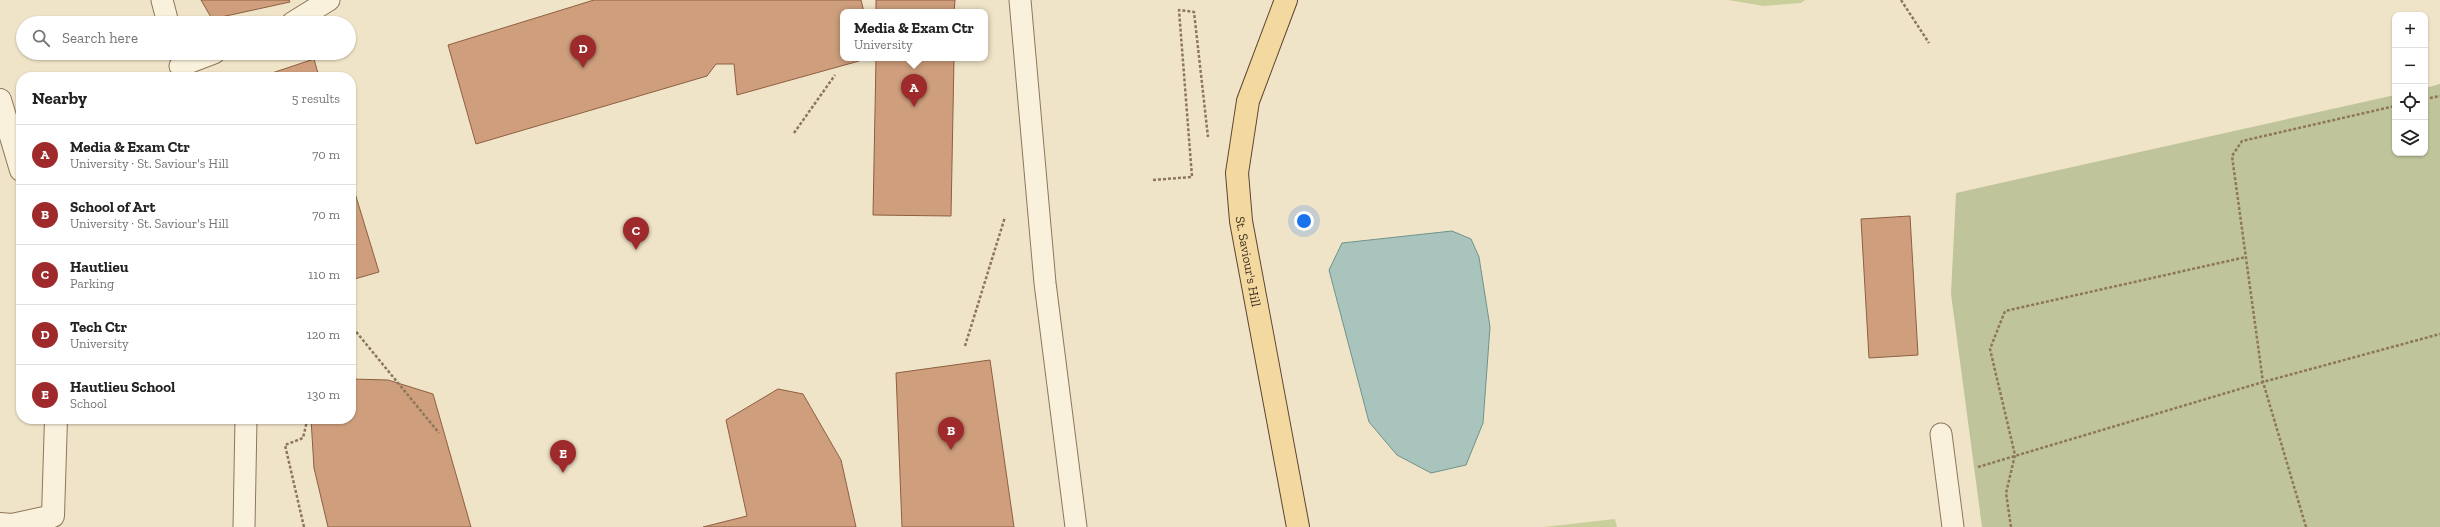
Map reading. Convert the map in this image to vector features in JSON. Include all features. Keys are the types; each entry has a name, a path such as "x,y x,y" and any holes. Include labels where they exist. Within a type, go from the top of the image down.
{"main road":[{"name":"St. Saviour's Hill","path":"1286,0 1248,101 1237,172 1241,222 1298,527"}],"street":[{"path":"1,106 16,154"},
{"path":"0,524 12,525 53,516 56,424"}],"lane":[{"path":"162,0 166,16"},
{"path":"303,16 329,0"},
{"path":"1020,0 1045,283 1076,527"},
{"path":"180,65 194,60"},
{"path":"244,527 246,424"},
{"path":"1941,434 1952,527"}],"path":[{"path":"1901,0 1929,43"},
{"path":"1153,180 1192,177 1179,10 1194,12 1208,138"},
{"path":"794,133 835,75"},
{"path":"2428,98 2440,96"},
{"path":"2306,527 2263,382 2232,156 2242,141 2392,107"},
{"path":"965,346 1007,212"},
{"path":"2011,527 2006,493 2015,455 1990,349 2005,311 2246,257"},
{"path":"356,332 439,432"},
{"path":"1947,477 2015,455 2263,382 2440,334"},
{"path":"304,527 285,445 303,438 306,424"}],"green space":[{"path":"1728,0 1805,0 1801,3 1764,6"},
{"path":"2440,84 2440,527 1982,527 1951,294 1956,193 2392,96 2392,156 2428,156 2428,87"},
{"path":"1615,519 1617,527 1544,527"}],"water":[{"path":"1452,231 1471,239 1479,257 1490,327 1483,423 1466,465 1431,473 1397,455 1369,422 1329,270 1342,243"}],"building":[{"path":"201,0 289,0 290,2 226,16 210,16"},
{"path":"594,0 861,0 863,9 840,9 840,61 859,61 737,95 734,64 716,64 707,76 476,144 448,45"},
{"path":"876,0 955,0 954,9 876,9"},
{"path":"314,60 318,72 275,72"},
{"path":"876,61 954,61 951,216 873,215"},
{"path":"356,196 379,272 356,279"},
{"path":"1910,216 1918,355 1869,358 1861,219"},
{"path":"990,360 1014,527 902,527 896,373"},
{"path":"356,379 388,380 433,394 471,527 328,527 314,468 311,424 356,424"},
{"path":"778,389 803,394 841,460 856,527 703,527 747,516 726,420"}],"place":[{"name":"Tech Ctr","path":"583,68"},
{"name":"Media & Exam Ctr","path":"914,107"},
{"name":"Hautlieu","path":"636,250"},
{"name":"School of Art","path":"951,450"},
{"name":"Hautlieu School","path":"563,473"}]}
